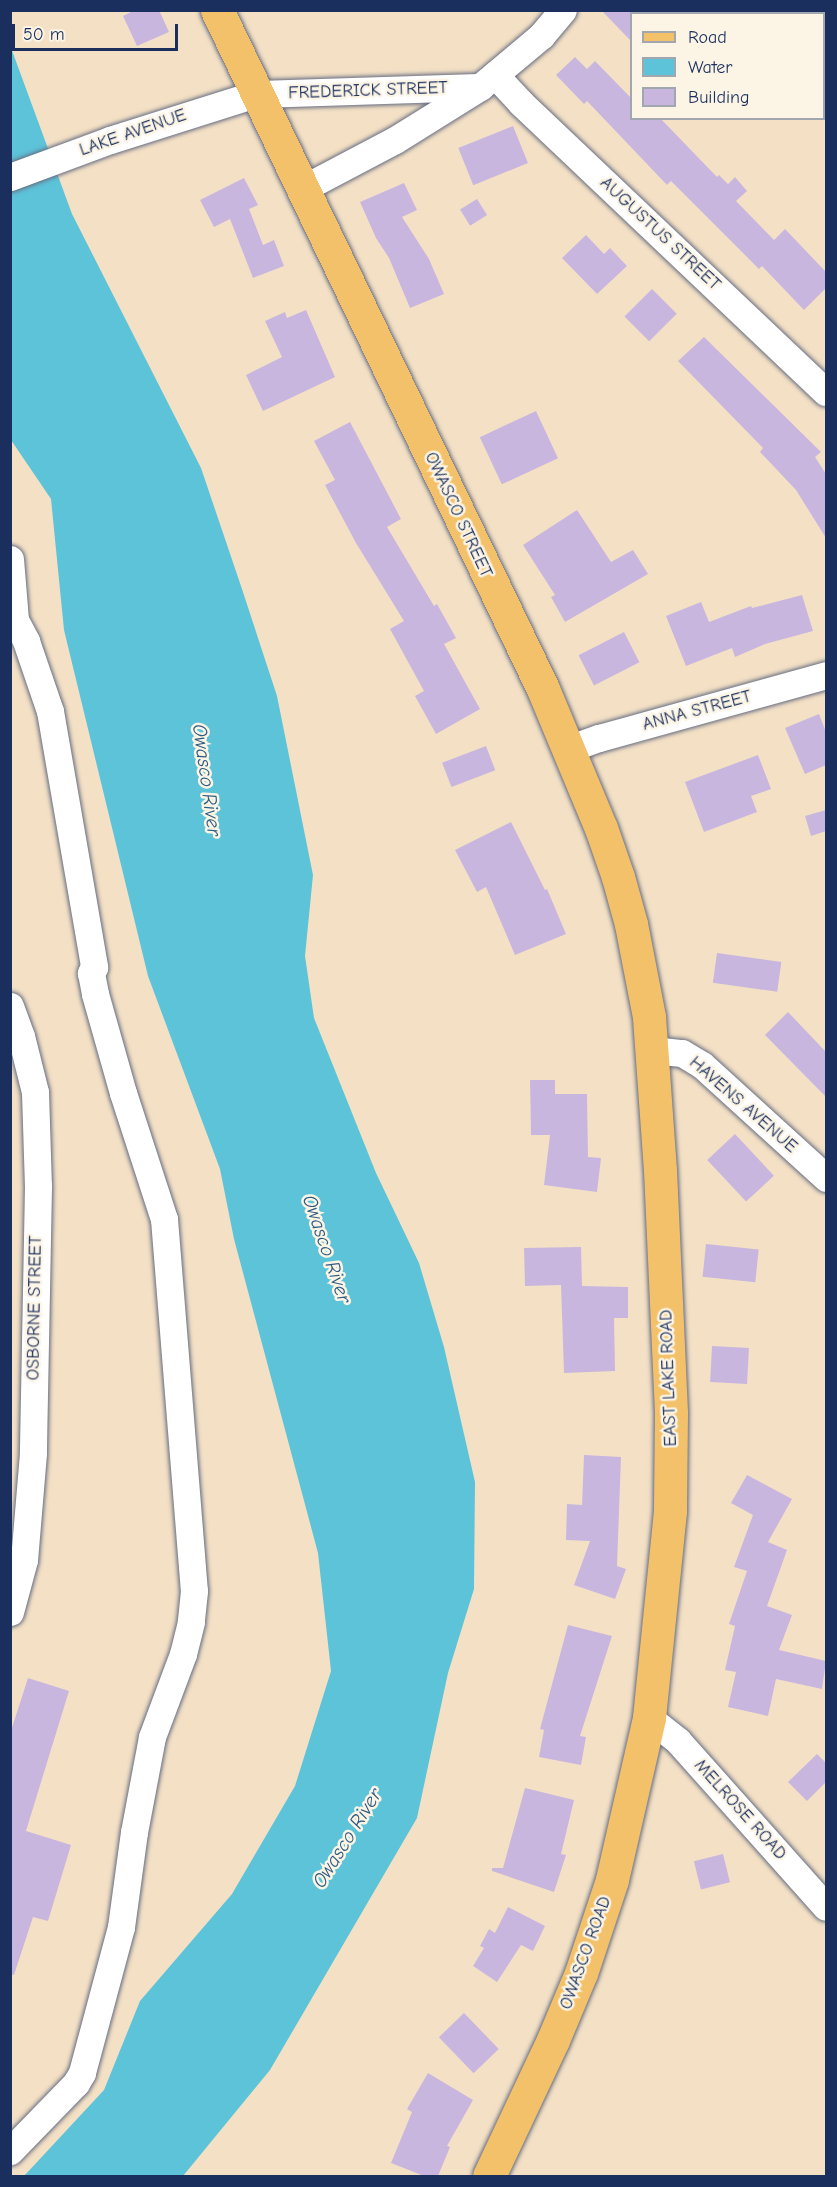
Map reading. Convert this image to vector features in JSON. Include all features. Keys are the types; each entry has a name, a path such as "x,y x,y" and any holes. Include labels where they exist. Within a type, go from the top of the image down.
{"main road":[{"name":"OWASCO STREET","path":"217,10 543,689 618,877 642,973 651,1044"},
{"name":"EAST LAKE ROAD","path":"650,1718 670,1511 671,1413 651,1044"},
{"name":"OWASCO ROAD","path":"489,2176 553,2040 581,1973 612,1880 650,1718"}],"street":[{"name":"FREDERICK STREET","path":"302,189 404,135 487,81 541,36 564,10"},
{"name":"FREDERICK STREET","path":"256,94 487,81"},
{"name":"AUGUSTUS STREET","path":"487,81 520,103 826,392"},
{"name":"LAKE AVENUE","path":"10,177 110,140 256,94"},
{"path":"10,559 15,620 26,641 50,711 94,967 91,974 95,994 123,1093 164,1219 194,1591 191,1622 183,1654 152,1737 134,1832 121,1927 82,2073 76,2083 10,2151"},
{"name":"ANNA STREET","path":"568,749 599,738 826,675"},
{"name":"OSBORNE STREET","path":"10,1006 21,1036 35,1092 37,1114 33,1453 24,1560 10,1612"},
{"name":"HAVENS AVENUE","path":"651,1044 682,1053 702,1065 826,1178"},
{"path":"10,1374 34,1390"},
{"name":"MELROSE ROAD","path":"650,1718 678,1741 826,1907"}],"water":[{"name":"Owasco River","path":"10,45 72,214 201,468 277,696 313,875 305,956 314,1018 376,1173 419,1263 444,1347 475,1482 474,1589 448,1673 417,1818 270,2070 183,2176 24,2176 104,2090 140,2001 232,1894 295,1786 331,1671 318,1553 234,1239 220,1169 148,976 64,630 51,499 11,440"}],"building":[{"path":"135,10 159,10 169,32 137,46 123,16"},
{"path":"601,10 632,10 630,12 630,40"},
{"path":"575,57 587,69 595,61 630,97 630,120 662,120 717,177 719,175 728,184 735,177 747,191 736,201 774,240 785,229 826,272 826,288 804,310 762,266 759,269 671,181 667,185 587,101 584,104 556,75"},
{"path":"513,126 528,163 473,185 458,148"},
{"path":"244,178 258,205 249,209 263,245 274,240 284,266 253,278 230,219 214,227 200,200"},
{"path":"404,183 417,210 402,217 429,259 444,294 410,308 389,258 376,238 360,202"},
{"path":"477,199 487,215 470,226 460,210"},
{"path":"586,235 604,254 610,248 627,266 597,294 562,258"},
{"path":"652,289 677,314 649,341 624,317"},
{"path":"306,310 335,377 263,411 246,375 282,357 265,321 285,312 287,318"},
{"path":"704,337 821,452 815,457 826,474 826,538 796,490 760,452 763,448 678,361"},
{"path":"536,411 558,458 502,484 480,437"},
{"path":"350,422 401,519 387,527 434,606 437,604 456,638 444,644 480,709 436,734 415,696 424,691 390,629 404,621 356,543 325,485 335,480 314,441"},
{"path":"577,510 611,562 633,550 648,574 565,622 551,597 555,595 523,545"},
{"path":"802,595 813,631 765,644 735,657 732,648 686,666 666,616 701,602 709,622 751,606 752,608"},
{"path":"624,632 639,662 594,685 579,655"},
{"path":"819,714 826,732 826,765 805,774 785,728"},
{"path":"486,746 495,770 451,787 442,763"},
{"path":"758,755 771,789 751,796 757,812 704,832 685,782"},
{"path":"826,810 826,831 811,836 805,816"},
{"path":"511,822 545,890 547,889 566,934 515,955 486,887 477,892 455,850"},
{"path":"717,953 781,962 777,992 713,983"},
{"path":"788,1012 826,1052 826,1097 765,1035"},
{"path":"530,1080 555,1080 555,1094 587,1094 588,1157 601,1158 597,1192 544,1185 550,1135 531,1135"},
{"path":"735,1134 774,1176 746,1202 707,1160"},
{"path":"706,1244 759,1250 755,1282 703,1277"},
{"path":"581,1247 582,1286 628,1287 628,1318 614,1318 615,1371 564,1373 561,1285 525,1286 524,1248"},
{"path":"712,1346 749,1348 747,1384 710,1382"},
{"path":"584,1455 621,1457 617,1566 626,1569 615,1599 574,1585 590,1541 566,1540 567,1504 582,1505"},
{"path":"747,1475 792,1499 768,1542 787,1550 767,1606 792,1615 779,1650 826,1661 822,1689 776,1679 768,1716 728,1707 736,1672 725,1670 735,1626 729,1624 747,1571 734,1567 753,1515 731,1503"},
{"path":"568,1625 612,1636 580,1736 586,1737 581,1765 539,1757 544,1730 540,1729"},
{"path":"28,1678 69,1691 26,1831 71,1845 48,1921 33,1917 14,1975 10,1974 10,1734"},
{"path":"817,1754 826,1763 826,1782 807,1801 788,1782"},
{"path":"525,1788 574,1800 561,1854 566,1855 554,1892 492,1871 492,1868 503,1868"},
{"path":"723,1854 730,1882 701,1889 694,1861"},
{"path":"508,1907 545,1926 533,1951 521,1945 497,1982 473,1966 484,1948 480,1946 489,1929 495,1933"},
{"path":"464,2013 499,2049 474,2073 439,2037"},
{"path":"428,2073 473,2100 447,2146 450,2147 438,2176 424,2176 391,2163 412,2112 407,2109"}]}
